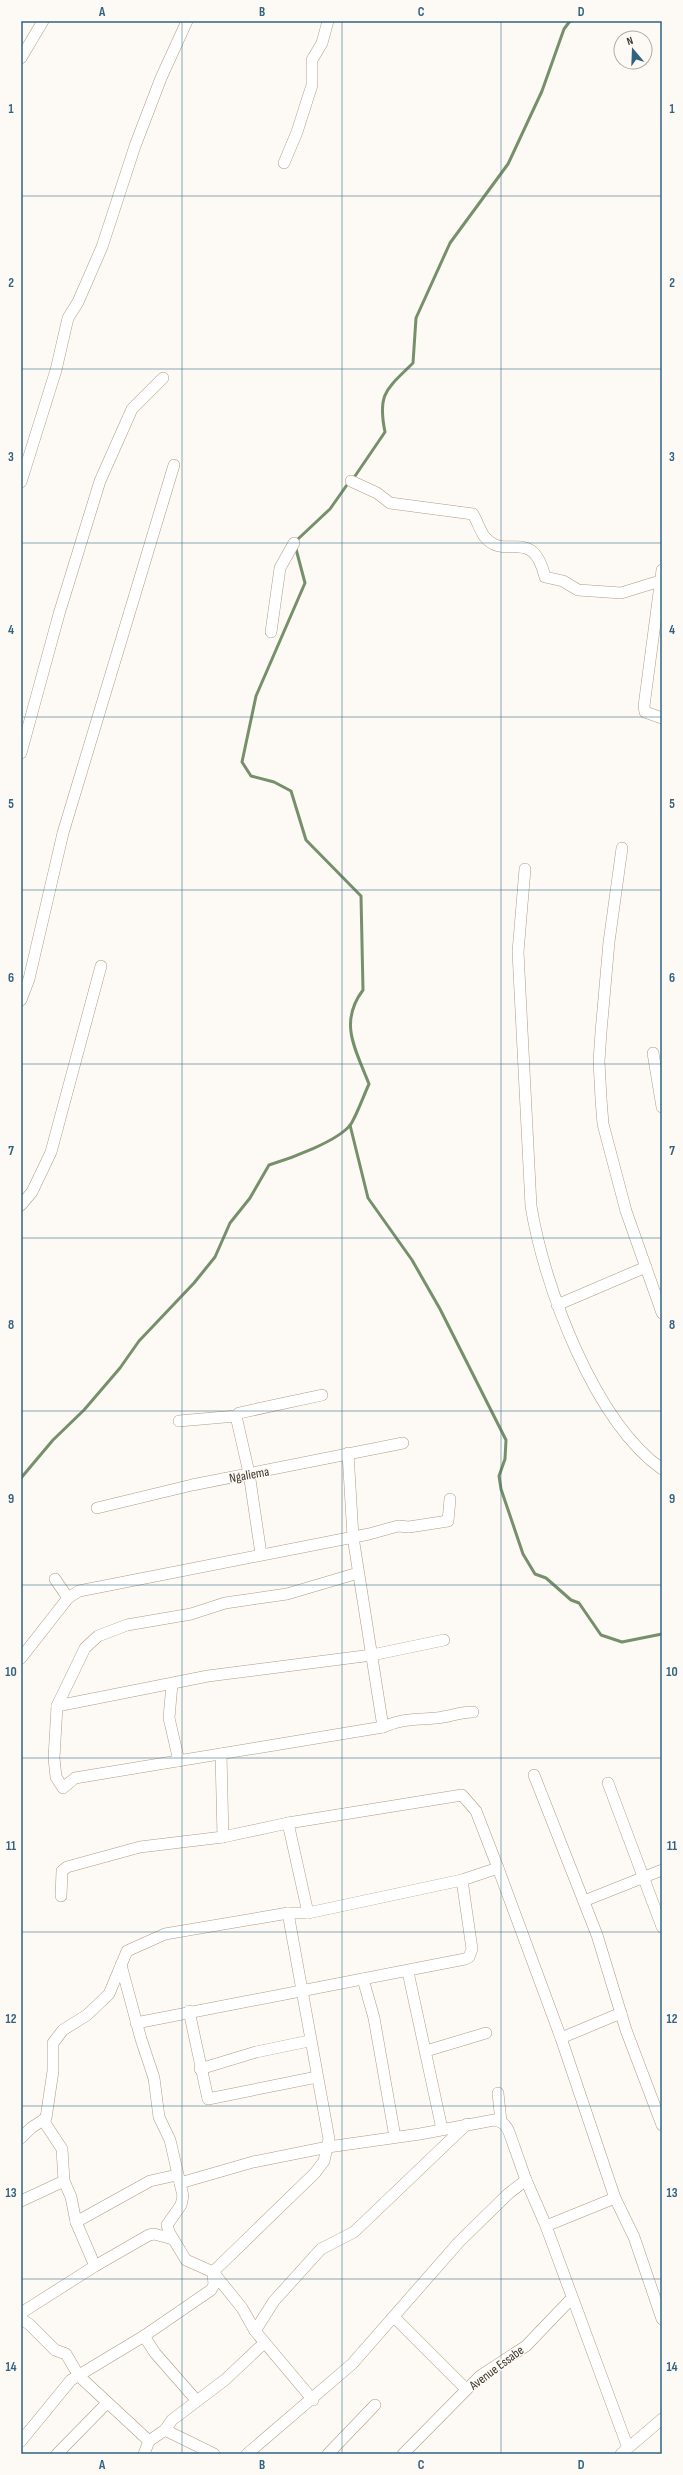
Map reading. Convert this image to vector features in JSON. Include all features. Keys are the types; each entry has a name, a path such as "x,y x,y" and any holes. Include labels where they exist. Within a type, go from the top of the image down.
{"street":[{"path":"21,58 44,21"},
{"path":"21,482 56,370 68,318 102,247 135,146 161,78 187,21"},
{"path":"284,163 297,132 312,85 312,60 322,43 328,21"},
{"path":"21,753 59,614 100,481 132,409 163,378"},
{"path":"21,1000 29,979 64,833 174,465"},
{"path":"351,480 377,493 390,503 473,514 485,537 502,548 518,546 534,551 541,561 545,577 563,581 578,590 621,592 661,575"},
{"path":"271,632 280,568 294,544"},
{"path":"661,575 644,706 645,712 662,718"},
{"path":"622,848 609,942 601,1032 601,1099 603,1124 626,1211 662,1313"},
{"path":"525,869 518,952 531,1206 537,1242 557,1305 598,1393 630,1440 662,1469"},
{"path":"21,1205 32,1192 52,1152 101,966"},
{"path":"653,1053 662,1107"},
{"path":"557,1305 646,1266"},
{"path":"179,1421 236,1416 239,1413 322,1395"},
{"path":"236,1416 249,1473 260,1554"},
{"name":"Ngaliema","path":"97,1508 249,1473 403,1443"},
{"path":"348,1454 352,1537 383,1726"},
{"path":"21,1658 68,1598 79,1591 352,1537 398,1526 409,1527 448,1521 450,1499"},
{"path":"358,1572 287,1594 225,1603 191,1614 127,1625 98,1636 85,1648 57,1706 54,1758 56,1777 63,1788 74,1778 383,1726 403,1719 437,1718 461,1712 473,1712"},
{"path":"55,1579 68,1598"},
{"path":"57,1706 208,1676 235,1674 254,1669 372,1655 444,1640"},
{"path":"172,1684 169,1718 179,1761"},
{"path":"221,1754 223,1837"},
{"path":"534,1775 597,1935 621,2013 659,2109 662,2125"},
{"path":"608,1784 662,1927"},
{"path":"61,1896 62,1871 67,1867 140,1847 223,1837 288,1823 462,1795 476,1811 498,1868 561,2038 615,2198 634,2237 662,2319"},
{"path":"288,1823 308,1913"},
{"path":"21,2138 31,2128 46,2118 50,2097 53,2044 63,2030 87,2015 104,2001 114,1986 126,1951 156,1936 288,1913 308,1913 462,1880 498,1868"},
{"path":"584,1901 662,1870"},
{"path":"136,2023 189,2011 408,1972 465,1959 472,1954 462,1880"},
{"path":"213,2272 315,2173 324,2160 328,2147 329,2139 309,2041 288,1913"},
{"path":"121,1965 136,2023 154,2078 159,2117 170,2140 183,2196 181,2205 167,2225 173,2239 186,2260 213,2272 242,2308 255,2331 264,2343 313,2400"},
{"path":"408,1972 442,2129"},
{"path":"363,1980 374,2018 395,2137"},
{"path":"189,2011 200,2069 208,2099 317,2076"},
{"path":"561,2038 621,2013"},
{"path":"426,2051 486,2034"},
{"path":"200,2069 256,2052 309,2041"},
{"path":"498,2093 501,2122"},
{"path":"43,2120 62,2148 64,2181 71,2197 76,2222 95,2266"},
{"path":"76,2222 150,2182 178,2179 328,2147 494,2120 501,2122 507,2126 526,2180 546,2226 625,2451 662,2418"},
{"path":"255,2331 274,2301 321,2249 354,2232 468,2124"},
{"path":"247,2454 313,2400 352,2364 394,2318 459,2242 508,2194 526,2180"},
{"path":"21,2201 64,2181"},
{"path":"546,2226 615,2198"},
{"path":"21,2313 95,2266 149,2236 154,2234 173,2239"},
{"path":"21,2441 59,2392 71,2380 144,2336 211,2290 214,2285 213,2272"},
{"name":"Avenue Essabe","path":"403,2454 466,2389 489,2369 526,2346 572,2298"},
{"path":"394,2318 466,2389"},
{"path":"21,2319 29,2324 55,2350 66,2354 79,2376 149,2441"},
{"path":"144,2336 155,2353 197,2401"},
{"path":"144,2454 149,2441 165,2430 172,2420 226,2379 264,2343"},
{"path":"57,2454 107,2403"},
{"path":"328,2454 375,2405"},
{"path":"165,2430 214,2454"}],"waterway":[{"path":"353,479 385,432 382,408 383,400 391,386 413,363 416,318 450,243 508,164 542,91 564,29 570,21"},
{"path":"21,1478 53,1440 84,1410 120,1368 139,1341 194,1283 215,1257 230,1223 250,1198 269,1165 313,1149 336,1137 345,1130 354,1119 369,1084 355,1048 350,1025 356,1002 363,990 361,896 306,840 291,791 274,782 251,776 242,762 256,696 305,583 296,549 298,539 330,509 349,482"},
{"path":"350,1125 368,1198 412,1260 440,1309 506,1440 505,1459 499,1476 501,1489 523,1554 535,1574 546,1578 571,1600 579,1603 601,1635 622,1642 662,1634"}]}
